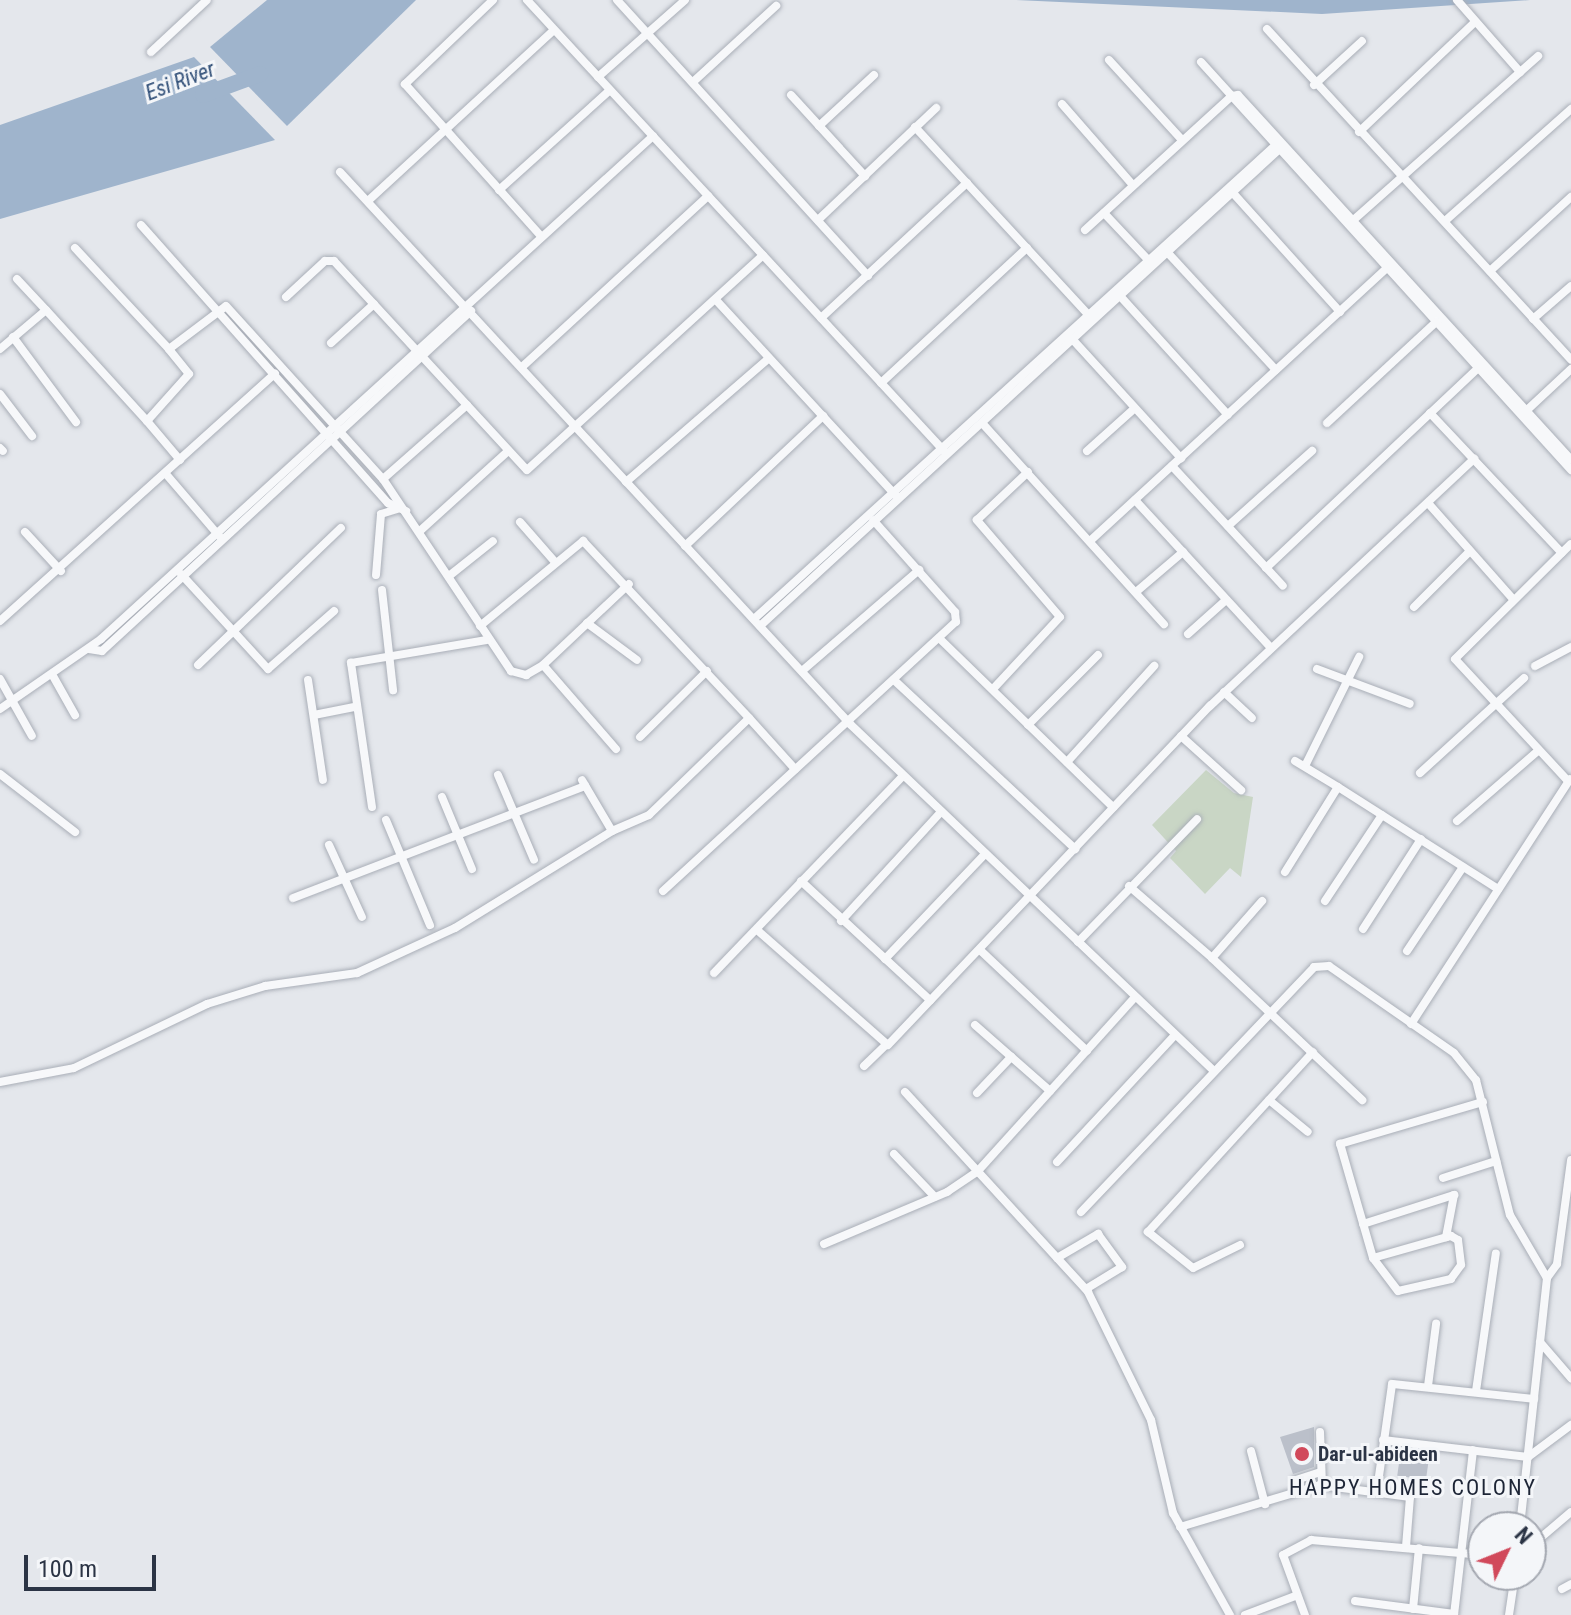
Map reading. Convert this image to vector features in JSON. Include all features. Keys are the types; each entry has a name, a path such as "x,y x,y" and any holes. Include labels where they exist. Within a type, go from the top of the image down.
{"street":[{"path":"151,52 207,0"},
{"path":"493,0 406,81 542,237"},
{"path":"527,0 946,453"},
{"path":"617,0 868,276"},
{"path":"598,77 685,0"},
{"path":"1460,4 1520,72"},
{"path":"693,82 776,6"},
{"path":"1359,132 1475,22"},
{"path":"1267,29 1314,85 1445,221 1571,360"},
{"path":"369,200 554,30"},
{"path":"1314,85 1362,41"},
{"path":"1349,224 1538,56"},
{"path":"1109,60 1182,140"},
{"path":"1201,62 1232,96"},
{"path":"819,126 874,75"},
{"path":"499,190 610,90"},
{"path":"791,95 865,176"},
{"path":"1085,230 1182,140 1232,96 1238,95 1278,146 1349,224 1571,460"},
{"path":"1062,104 1133,185"},
{"path":"818,220 936,108"},
{"path":"1445,221 1569,115"},
{"path":"915,127 1092,319"},
{"path":"0,709 53,676 181,574 653,136"},
{"path":"946,453 983,424 1074,341 1092,319 1121,297 1233,193 1278,146"},
{"path":"757,622 946,453 1092,319 1149,261 1278,146"},
{"path":"340,172 850,724 902,777 984,855 1033,896 1214,1071"},
{"path":"821,318 967,183"},
{"path":"1233,193 1340,312"},
{"path":"522,367 708,196"},
{"path":"1490,271 1571,197"},
{"path":"1104,213 1149,261"},
{"path":"1349,224 1386,269 1571,470"},
{"path":"141,225 272,376 421,530 487,640 518,675 543,665 629,584"},
{"path":"75,248 189,374 147,421"},
{"path":"881,383 1027,248"},
{"path":"1168,253 1276,370"},
{"path":"286,297 330,259 508,451 530,469 763,255"},
{"path":"1090,541 1386,269"},
{"path":"17,279 180,460"},
{"path":"1533,319 1571,286"},
{"path":"1121,297 1228,415"},
{"path":"716,300 897,497"},
{"path":"331,343 374,304"},
{"path":"169,349 226,306 383,479 402,510"},
{"path":"0,349 46,310"},
{"path":"1327,423 1436,322"},
{"path":"13,337 76,422"},
{"path":"1074,341 1181,458"},
{"path":"626,482 769,358"},
{"path":"1,620 61,571 281,367"},
{"path":"1266,568 1478,368"},
{"path":"1526,411 1571,369"},
{"path":"0,394 32,436"},
{"path":"383,479 467,405"},
{"path":"1087,451 1135,408"},
{"path":"1430,413 1562,553"},
{"path":"685,546 823,416"},
{"path":"983,424 1164,624"},
{"path":"421,530 508,451"},
{"path":"1228,526 1312,451"},
{"path":"864,1066 1033,896 1113,807 1224,692 1474,459"},
{"path":"1172,466 1283,586"},
{"path":"993,689 1060,617 977,520 1028,472"},
{"path":"166,474 220,537"},
{"path":"1135,500 1270,647"},
{"path":"1428,503 1513,599"},
{"path":"376,575 381,514 402,510"},
{"path":"663,891 795,769 850,724 957,617 873,519"},
{"path":"520,522 555,562"},
{"path":"198,665 341,528"},
{"path":"25,532 61,571"},
{"path":"449,576 493,541"},
{"path":"480,626 583,541 629,584 795,769"},
{"path":"1411,1024 1570,780 1455,659 1571,544"},
{"path":"1136,592 1183,552"},
{"path":"1414,607 1469,552"},
{"path":"802,671 919,570"},
{"path":"181,574 268,669 334,611"},
{"path":"382,590 393,690"},
{"path":"1188,634 1226,600"},
{"path":"587,623 637,660"},
{"path":"939,638 1113,807"},
{"path":"372,807 354,707 351,663 487,640"},
{"path":"1535,666 1571,647"},
{"path":"1028,725 1098,655"},
{"path":"1305,766 1359,657"},
{"path":"543,665 616,749"},
{"path":"1067,762 1154,666"},
{"path":"1317,669 1410,704"},
{"path":"640,737 707,671"},
{"path":"53,676 75,715"},
{"path":"1420,773 1493,702 1524,678"},
{"path":"0,679 32,736"},
{"path":"308,680 323,780"},
{"path":"894,680 1075,849"},
{"path":"1224,692 1252,718"},
{"path":"314,715 354,707"},
{"path":"0,1082 74,1068 207,1004 265,986 357,973 455,928 612,831 649,815 749,718"},
{"path":"1181,736 1241,790"},
{"path":"1457,821 1539,750"},
{"path":"1295,761 1498,889"},
{"path":"498,775 534,860"},
{"path":"1,777 75,832"},
{"path":"714,973 902,777"},
{"path":"293,898 514,813 583,783 612,831"},
{"path":"1285,872 1338,787"},
{"path":"442,797 472,869"},
{"path":"841,921 940,813"},
{"path":"1325,901 1382,815"},
{"path":"1078,942 1197,819"},
{"path":"386,820 430,925"},
{"path":"1363,929 1421,839"},
{"path":"329,845 362,917"},
{"path":"885,959 984,855"},
{"path":"1407,951 1463,867"},
{"path":"801,881 930,1000"},
{"path":"1129,886 1270,1011 1362,1100"},
{"path":"1212,958 1262,901"},
{"path":"757,930 885,1046"},
{"path":"980,950 1087,1051"},
{"path":"1081,1212 1270,1011 1322,965 1466,1064 1483,1102 1510,1215 1547,1278"},
{"path":"824,1244 935,1197 977,1172 1135,997"},
{"path":"975,1025 1050,1091"},
{"path":"1057,1162 1175,1035"},
{"path":"1240,1245 1193,1268 1148,1232 1313,1052"},
{"path":"977,1093 1011,1057"},
{"path":"905,1092 1057,1258 1068,1263 1083,1283 1151,1420 1180,1527 1230,1615"},
{"path":"1269,1100 1308,1132"},
{"path":"1373,1258 1446,1237 1458,1240 1457,1275 1405,1294 1373,1258 1340,1144 1483,1102"},
{"path":"894,1154 935,1197"},
{"path":"1522,1511 1547,1278 1557,1264 1571,1160"},
{"path":"1443,1178 1496,1161"},
{"path":"1363,1224 1454,1195 1446,1237"},
{"path":"1057,1258 1098,1234 1122,1267 1083,1283"},
{"path":"1476,1391 1496,1253"},
{"path":"1428,1386 1436,1324"},
{"path":"1540,1342 1571,1378"},
{"path":"1377,1490 1392,1384 1534,1399"},
{"path":"1383,1440 1528,1457 1571,1425"},
{"path":"1320,1432 1322,1485"},
{"path":"1355,1601 1454,1615 1473,1450"},
{"path":"1251,1451 1265,1504"},
{"path":"1296,1480 1320,1472"},
{"path":"1180,1527 1322,1485 1377,1490 1410,1497 1406,1547"},
{"path":"1547,1532 1571,1512"},
{"path":"1305,1615 1295,1596 1283,1555 1311,1540 1467,1554"},
{"path":"1413,1609 1419,1548"},
{"path":"1506,1614 1511,1591"},
{"path":"1245,1615 1295,1596"}],"green space":[{"path":"1206,770 1234,793 1253,797 1241,877 1230,868 1205,894 1170,858 1176,851 1152,825"}],"water":[{"path":"267,0 416,0 287,126 210,47"},
{"path":"1016,0 1530,0 1322,14"},
{"path":"194,57 275,140 0,219 0,125"}],"building":[{"name":"Dar-ul-abideen","path":"1314,1427 1314,1467 1293,1474 1280,1437"},
{"path":"1401,1449 1430,1453 1426,1480 1397,1476"}],"waterway":[{"name":"Esi River","path":"203,95 260,74"}],"place":[{"name":"Dar-ul-abideen","path":"1302,1454"}],"district":[{"name":"HAPPY HOMES COLONY","path":"1413,1488"}]}
